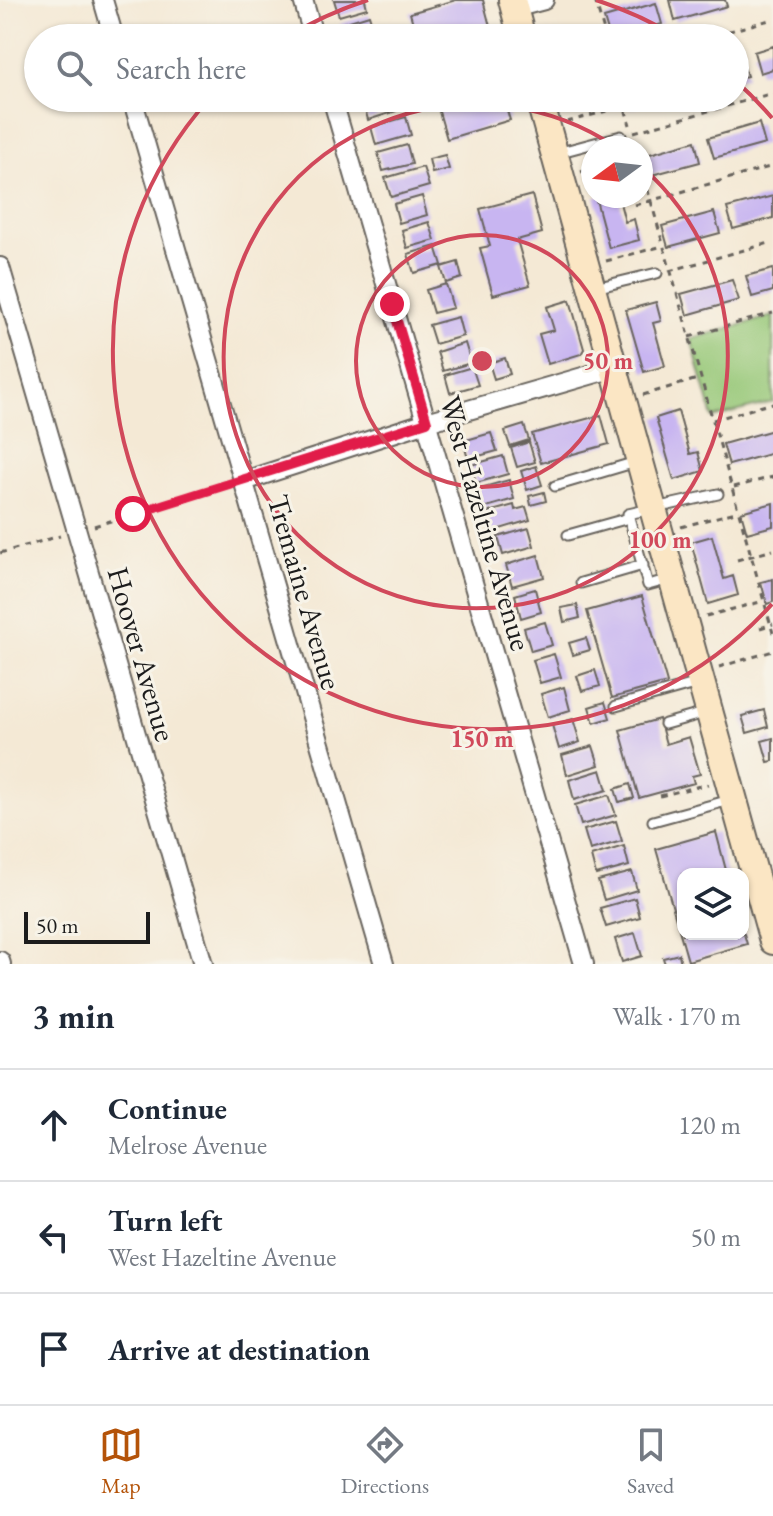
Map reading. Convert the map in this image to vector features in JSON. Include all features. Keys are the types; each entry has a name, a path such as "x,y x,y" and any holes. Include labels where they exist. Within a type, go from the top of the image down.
{"street":[{"path":"103,0 110,24"},
{"path":"303,0 310,24"},
{"path":"518,24 513,4 544,0"},
{"name":"Tremaine Avenue","path":"136,112 384,964"},
{"name":"West Hazeltine Avenue","path":"336,112 584,964"},
{"path":"543,112 640,461 641,512 672,578 708,675 709,711 724,790 773,941"},
{"name":"Hoover Avenue","path":"0,267 203,964"},
{"path":"244,481 427,422 614,368"}],"lane":[{"path":"554,154 627,134"},
{"path":"592,289 657,273"},
{"path":"555,486 640,461"},
{"path":"568,535 641,512 718,494"},
{"path":"641,512 643,565 648,585 672,578"},
{"path":"581,583 643,565"},
{"path":"616,706 708,675"},
{"path":"665,724 709,711"},
{"path":"653,821 724,790"}],"path":[{"path":"595,0 602,24"},
{"path":"749,26 773,19"},
{"path":"749,100 773,93"},
{"path":"564,123 603,112"},
{"path":"625,112 629,136"},
{"path":"627,134 705,112"},
{"path":"653,200 773,166"},
{"path":"577,173 581,172"},
{"path":"653,208 773,633"},
{"path":"669,270 773,242"},
{"path":"602,262 663,246"},
{"path":"689,337 773,313"},
{"path":"640,396 701,378"},
{"path":"713,420 773,403"},
{"path":"732,488 773,477"},
{"path":"0,553 244,481"},
{"path":"677,528 739,511"},
{"path":"737,560 773,550"},
{"path":"702,617 764,601"},
{"path":"760,628 772,625"},
{"path":"708,675 773,651"},
{"path":"660,796 676,792 724,790"},
{"path":"676,792 679,803"}],"green space":[{"path":"773,316 773,402 713,418 691,339"}],"building":[{"path":"334,0 365,0 367,8 339,16"},
{"path":"456,0 483,0 489,24 413,24 410,13"},
{"path":"670,0 725,0 727,6 675,21"},
{"path":"656,3 662,24 606,24 604,18"},
{"path":"369,15 372,24 340,24"},
{"path":"773,46 773,69 760,73 754,52"},
{"path":"366,112 393,112 368,120"},
{"path":"439,112 507,112 510,120 447,139"},
{"path":"406,117 411,135 376,145 371,127"},
{"path":"759,123 765,144 714,158 708,138"},
{"path":"695,141 700,162 653,175 653,153"},
{"path":"407,145 412,164 383,171 378,153"},
{"path":"445,155 449,169 432,173 429,159"},
{"path":"423,167 429,186 391,197 385,178"},
{"path":"532,195 542,233 517,240 530,285 493,295 480,248 490,246 480,209"},
{"path":"422,196 427,215 399,223 394,204"},
{"path":"773,196 773,218 733,229 727,208"},
{"path":"598,208 621,208 625,222 634,219 639,240 609,248"},
{"path":"714,212 720,233 668,247 662,226"},
{"path":"429,222 435,240 407,248 402,230"},
{"path":"436,246 442,265 414,273 408,254"},
{"path":"458,262 462,278 446,283 441,267"},
{"path":"773,269 773,291 752,297 746,276"},
{"path":"732,280 739,300 687,315 681,294"},
{"path":"446,284 453,308 433,313 426,290"},
{"path":"570,300 584,349 581,354 548,364 539,334 554,330 547,307"},
{"path":"656,302 661,321 653,323 665,366 644,372 626,310"},
{"path":"458,317 463,336 435,344 429,325"},
{"path":"465,343 471,363 443,371 437,352"},
{"path":"505,358 510,374 494,379 489,363"},
{"path":"472,367 478,385 450,393 445,375"},
{"path":"678,411 690,454 698,452 703,471 674,480 656,418"},
{"path":"601,415 609,444 541,463 532,434"},
{"path":"524,425 529,440 510,446 505,431"},
{"path":"773,430 773,453 729,465 723,444"},
{"path":"491,433 497,451 468,459 463,441"},
{"path":"529,442 535,462 517,467 511,448"},
{"path":"503,456 508,474 476,483 471,465"},
{"path":"536,466 542,485 527,490 521,471"},
{"path":"509,480 514,499 483,508 477,489"},
{"path":"544,492 546,501 531,505 529,496"},
{"path":"773,503 773,526 747,533 741,512"},
{"path":"514,505 515,510 526,507 530,520 490,532 485,513"},
{"path":"529,528 534,546 503,555 498,537"},
{"path":"712,536 724,579 733,576 738,595 708,604 691,542"},
{"path":"538,555 544,577 512,586 506,565"},
{"path":"773,579 773,602 767,604 761,582"},
{"path":"535,589 541,612 521,618 515,595"},
{"path":"642,596 667,683 612,698 587,611"},
{"path":"577,605 580,618 564,622 561,608"},
{"path":"545,622 552,645 531,651 524,628"},
{"path":"586,638 590,650 573,655 569,643"},
{"path":"554,654 561,677 540,683 533,660"},
{"path":"595,670 600,686 582,691 577,676"},
{"path":"564,687 570,710 548,717 541,694"},
{"path":"605,702 610,718 594,723 589,707"},
{"path":"764,710 768,727 747,733 742,716"},
{"path":"573,719 580,742 559,749 552,725"},
{"path":"659,719 666,744 689,737 700,774 692,776 694,783 639,798 620,730"},
{"path":"773,738 773,761 768,762 762,741"},
{"path":"593,746 599,765 567,775 562,755"},
{"path":"601,770 607,790 574,800 569,780"},
{"path":"630,784 634,798 619,802 615,789"},
{"path":"609,795 616,815 581,825 575,805"},
{"path":"616,821 622,841 590,850 584,830"},
{"path":"716,832 725,868 677,868 677,922 656,849"},
{"path":"624,846 629,866 596,875 591,856"},
{"path":"632,872 637,890 604,900 598,881"},
{"path":"635,898 640,917 606,927 600,908"},
{"path":"635,933 642,956 622,962 615,939"},
{"path":"682,940 746,940 747,944 688,961"},
{"path":"679,954 681,964 665,964 663,958"}],"route":[{"path":"133,514 427,422 392,304"}]}
